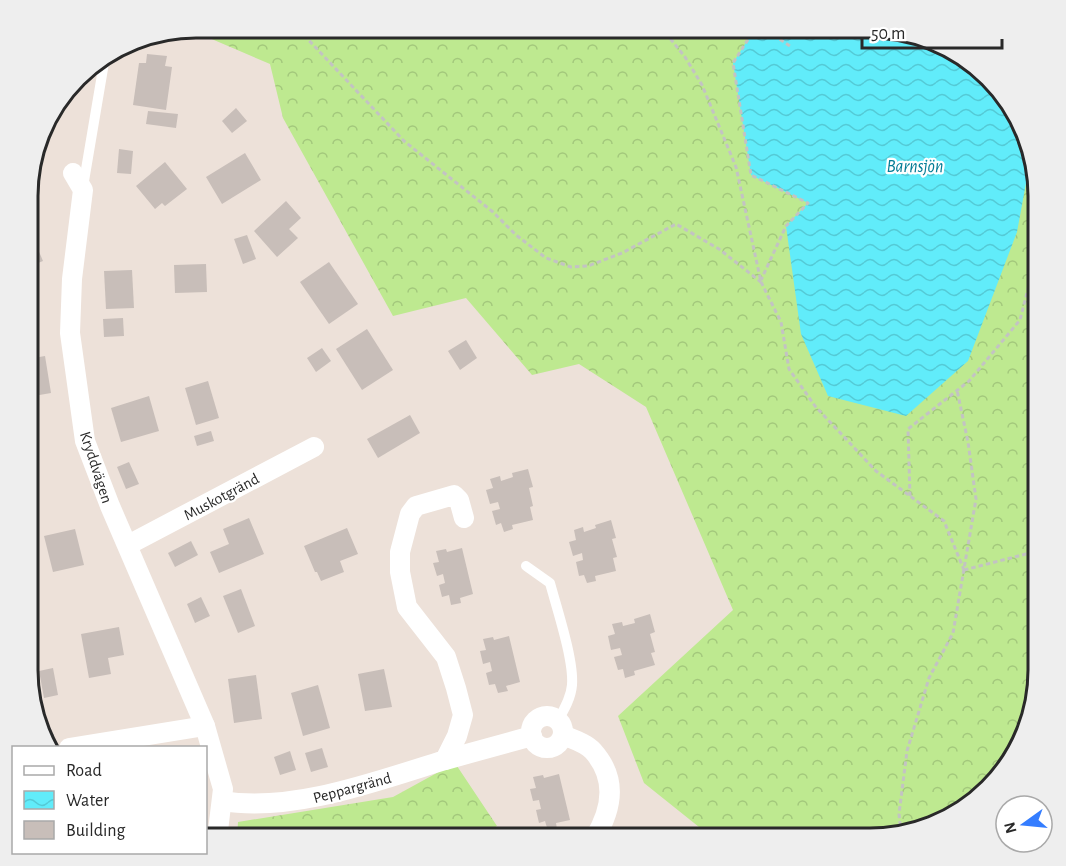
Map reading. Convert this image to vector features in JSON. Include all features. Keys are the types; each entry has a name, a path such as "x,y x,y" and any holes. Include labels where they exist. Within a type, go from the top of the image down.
{"street":[{"path":"73,173 82,190"},
{"name":"Kryddvägen","path":"82,190 72,279 70,333 85,441 110,506 205,726 223,789 218,828"},
{"name":"Muskotgränd","path":"128,545 314,447"},
{"path":"445,760 457,736 463,715 446,657 407,607 400,572 400,552 410,514 416,506 454,495 459,500 464,518"},
{"path":"75,746 205,726"},
{"path":"560,728 592,749 607,777 611,793 609,808 599,828"},
{"name":"Peppargränd","path":"222,801 239,804 313,798 532,736 539,746 553,747 559,742 560,728"}],"lane":[{"name":"Kryddvägen","path":"82,190 103,68"},
{"path":"526,566 550,583 568,654 572,685 560,728"}],"path":[{"path":"307,38 404,141 546,258 571,267 588,266 622,253 676,224 720,249 761,282"},
{"path":"670,38 685,57 702,85 736,166 761,282 781,322 789,369 815,406 876,471 944,521 964,570"},
{"path":"749,38 733,63 751,175 808,202 786,226 761,282"},
{"path":"778,38 790,46"},
{"path":"910,496 909,429 969,381 1020,320 1028,289"},
{"path":"900,825 899,814 907,751 929,678 953,633 976,499 968,442 957,390"},
{"path":"964,570 1028,554"}],"green space":[{"path":"209,38 881,38 911,43 940,54 958,64 982,84 996,99 1012,126 1023,155 1028,185 1028,681 1020,721 1012,740 996,767 982,782 967,796 940,812 911,823 881,828 700,828 644,783 618,716 733,610 646,407 579,364 532,375 466,298 393,316 283,118 270,64"},
{"path":"455,763 497,826 493,828 238,828 238,822 393,797"}],"water":[{"name":"Barnsjön","path":"749,38 881,38 911,43 940,54 975,77 996,99 1012,126 1023,155 1027,178 1017,232 968,361 906,416 828,396 801,334 786,226 808,203 751,175 733,63"}],"building":[{"path":"147,54 167,56 165,66 172,67 166,110 133,105 139,63 146,63"},
{"path":"236,108 247,121 232,133 222,121"},
{"path":"148,111 178,114 176,128 146,124"},
{"path":"119,149 133,151 131,174 117,173"},
{"path":"245,153 261,180 222,204 206,177"},
{"path":"165,162 187,189 165,206 162,203 155,209 136,186"},
{"path":"286,201 301,218 289,229 298,238 277,257 254,231"},
{"path":"247,235 256,259 243,264 234,239"},
{"path":"38,249 43,261 38,263"},
{"path":"329,262 358,304 329,324 300,282"},
{"path":"206,264 207,292 175,293 174,265"},
{"path":"132,270 134,308 106,309 104,271"},
{"path":"123,318 124,336 104,337 103,319"},
{"path":"367,329 393,370 362,390 336,349"},
{"path":"466,340 477,358 460,370 448,351"},
{"path":"322,348 331,361 316,372 307,358"},
{"path":"45,356 51,393 38,395 38,357"},
{"path":"208,381 219,418 196,425 185,388"},
{"path":"149,396 159,431 121,442 111,408"},
{"path":"410,415 420,433 378,458 367,439"},
{"path":"211,431 214,441 197,446 194,436"},
{"path":"129,462 139,484 126,489 117,467"},
{"path":"528,469 533,487 529,488 533,520 512,525 513,529 504,532 501,523 496,525 492,511 500,509 498,502 490,504 486,490 493,488 490,479 500,476 501,481 513,477 512,473"},
{"path":"249,518 264,554 219,573 210,552 229,544 223,529"},
{"path":"611,520 616,538 612,539 617,557 613,558 616,571 595,576 596,581 587,583 584,575 579,576 576,562 583,560 582,553 573,556 569,542 576,540 574,530 583,527 584,532 596,528 595,525"},
{"path":"347,528 358,554 340,561 344,572 321,581 304,546"},
{"path":"75,529 84,565 53,572 44,536"},
{"path":"191,541 198,555 175,567 168,553"},
{"path":"462,548 473,594 460,598 461,603 451,605 449,595 442,597 439,585 445,583 443,574 437,576 433,563 439,562 436,551 446,549 447,552"},
{"path":"241,589 255,626 238,633 223,596"},
{"path":"201,597 210,616 195,623 187,604"},
{"path":"650,614 655,632 650,634 655,652 651,653 655,665 634,671 635,675 625,678 623,669 618,670 614,657 622,655 620,648 611,650 608,636 615,634 612,624 622,622 623,626 635,623 634,619"},
{"path":"119,627 124,655 108,658 111,674 89,678 81,634"},
{"path":"509,636 520,682 506,686 508,691 498,693 495,684 489,685 486,673 492,671 490,662 483,664 480,651 486,650 483,639 493,637 494,640"},
{"path":"53,668 58,695 44,698 39,671"},
{"path":"384,669 392,707 365,711 358,674"},
{"path":"256,675 262,719 234,723 228,679"},
{"path":"318,685 330,728 303,736 291,693"},
{"path":"322,748 328,767 311,772 305,753"},
{"path":"290,751 296,770 280,775 274,757"},
{"path":"559,774 570,820 556,823 557,828 547,828 545,821 539,823 536,810 541,809 539,800 533,801 530,789 536,788 533,777 543,775 544,778"}]}
